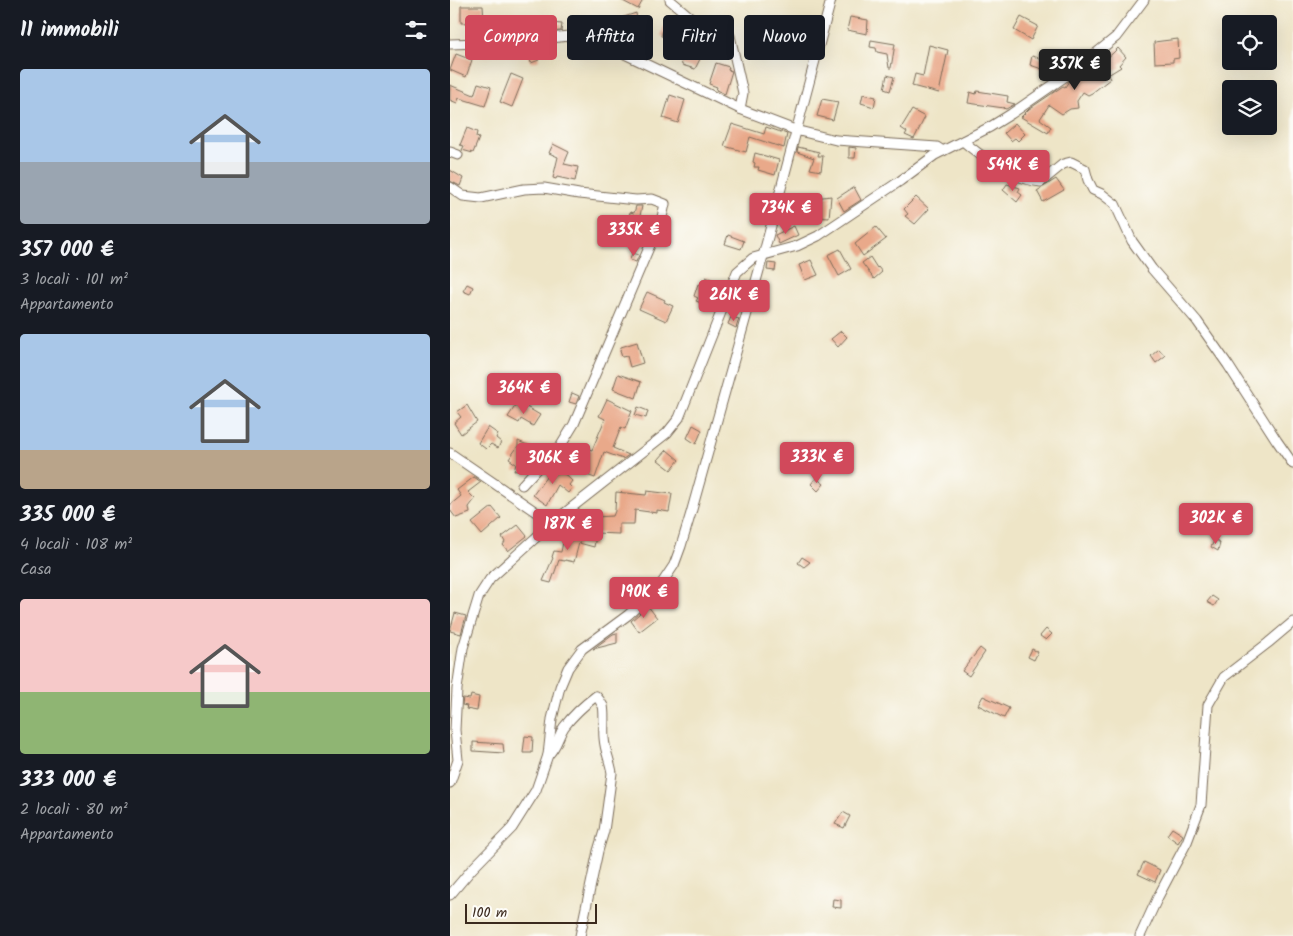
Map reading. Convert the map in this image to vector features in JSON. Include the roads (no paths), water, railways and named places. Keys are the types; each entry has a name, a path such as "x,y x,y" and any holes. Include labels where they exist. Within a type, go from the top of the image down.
{"street":[{"path":"670,0 709,33 730,36 743,92 740,109"},
{"path":"450,895 512,828 536,790 548,755 552,719 560,687 568,668 582,649 628,615 660,586 674,565 691,513 763,256 831,0"},
{"path":"450,783 458,760 455,730 457,689 463,648 479,596 490,579 552,524 667,434 679,418 737,272 752,258 797,246 818,236 900,182 935,155 1011,114 1079,66 1116,37 1144,0"},
{"path":"450,44 512,42 569,36 589,37 740,109 795,130 836,140 937,147 943,151"},
{"path":"963,141 976,152 1012,174 1032,181 1040,182 1063,164 1071,162 1085,169 1092,190 1102,194 1115,204 1132,241 1152,269 1198,321 1293,464"},
{"path":"450,187 463,196 481,198 524,188 544,188 636,200 652,199 665,204 662,217 574,424 560,447 522,485"},
{"path":"450,453 552,524"},
{"path":"1140,936 1187,842 1201,805 1208,705 1224,677 1268,644 1293,622"},
{"path":"548,755 555,748 564,728 583,706 596,696 603,708 606,753 612,773 604,831 580,936"}]}
